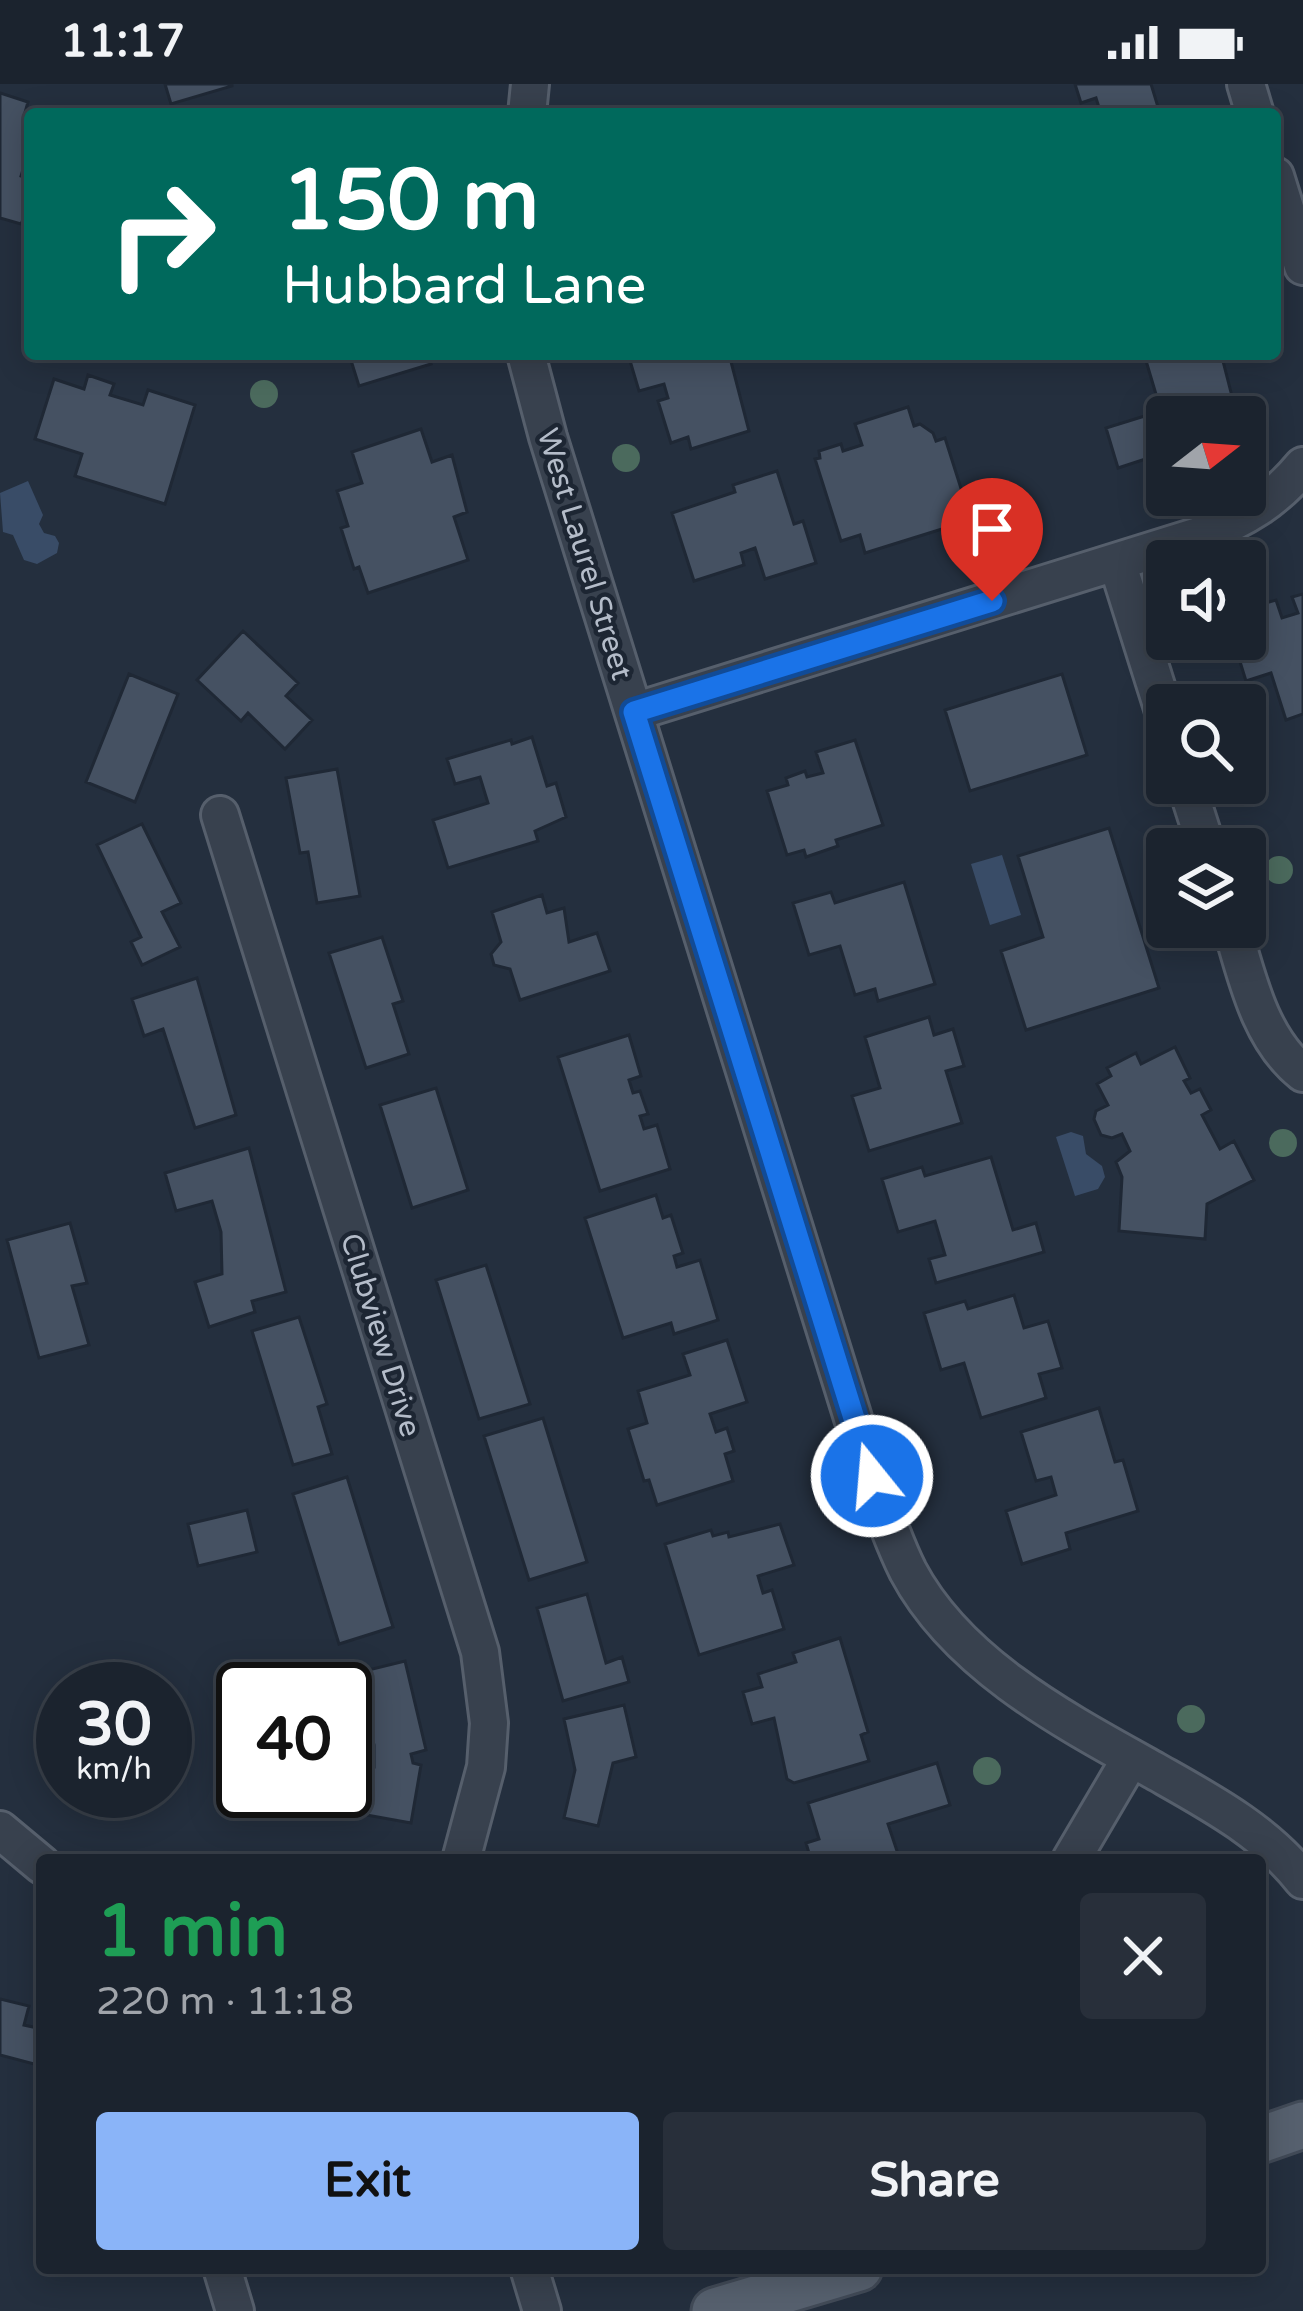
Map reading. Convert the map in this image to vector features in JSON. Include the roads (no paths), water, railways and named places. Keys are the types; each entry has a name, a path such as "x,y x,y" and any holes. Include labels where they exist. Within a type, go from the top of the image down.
{"main road":[{"path":"1266,2138 1303,2126"},
{"path":"715,2311 839,2274"}],"street":[{"path":"1281,195 1303,266"},
{"name":"West Laurel Street","path":"528,360 872,1476 908,1571 968,1647 1014,1685 1247,1827 1303,1880"},
{"path":"634,712 1246,518 1292,479"},
{"path":"1117,562 1155,684"},
{"name":"Clubview Drive","path":"220,815 479,1652 489,1723 486,1767 463,1854"},
{"path":"1239,948 1265,1026 1280,1052 1303,1073"},
{"path":"1074,1854 1130,1758"},
{"path":"0,1830 36,1860"},
{"path":"224,2274 235,2311"},
{"path":"531,2274 542,2311"}],"water":[{"path":"28,481 43,515 39,524 59,543 57,553 37,564 24,560 13,535 3,532 0,493"},
{"path":"1002,855 1021,915 990,925 971,864"},
{"path":"1071,1132 1083,1136 1086,1154 1102,1166 1105,1177 1098,1189 1075,1196 1056,1137"}]}
